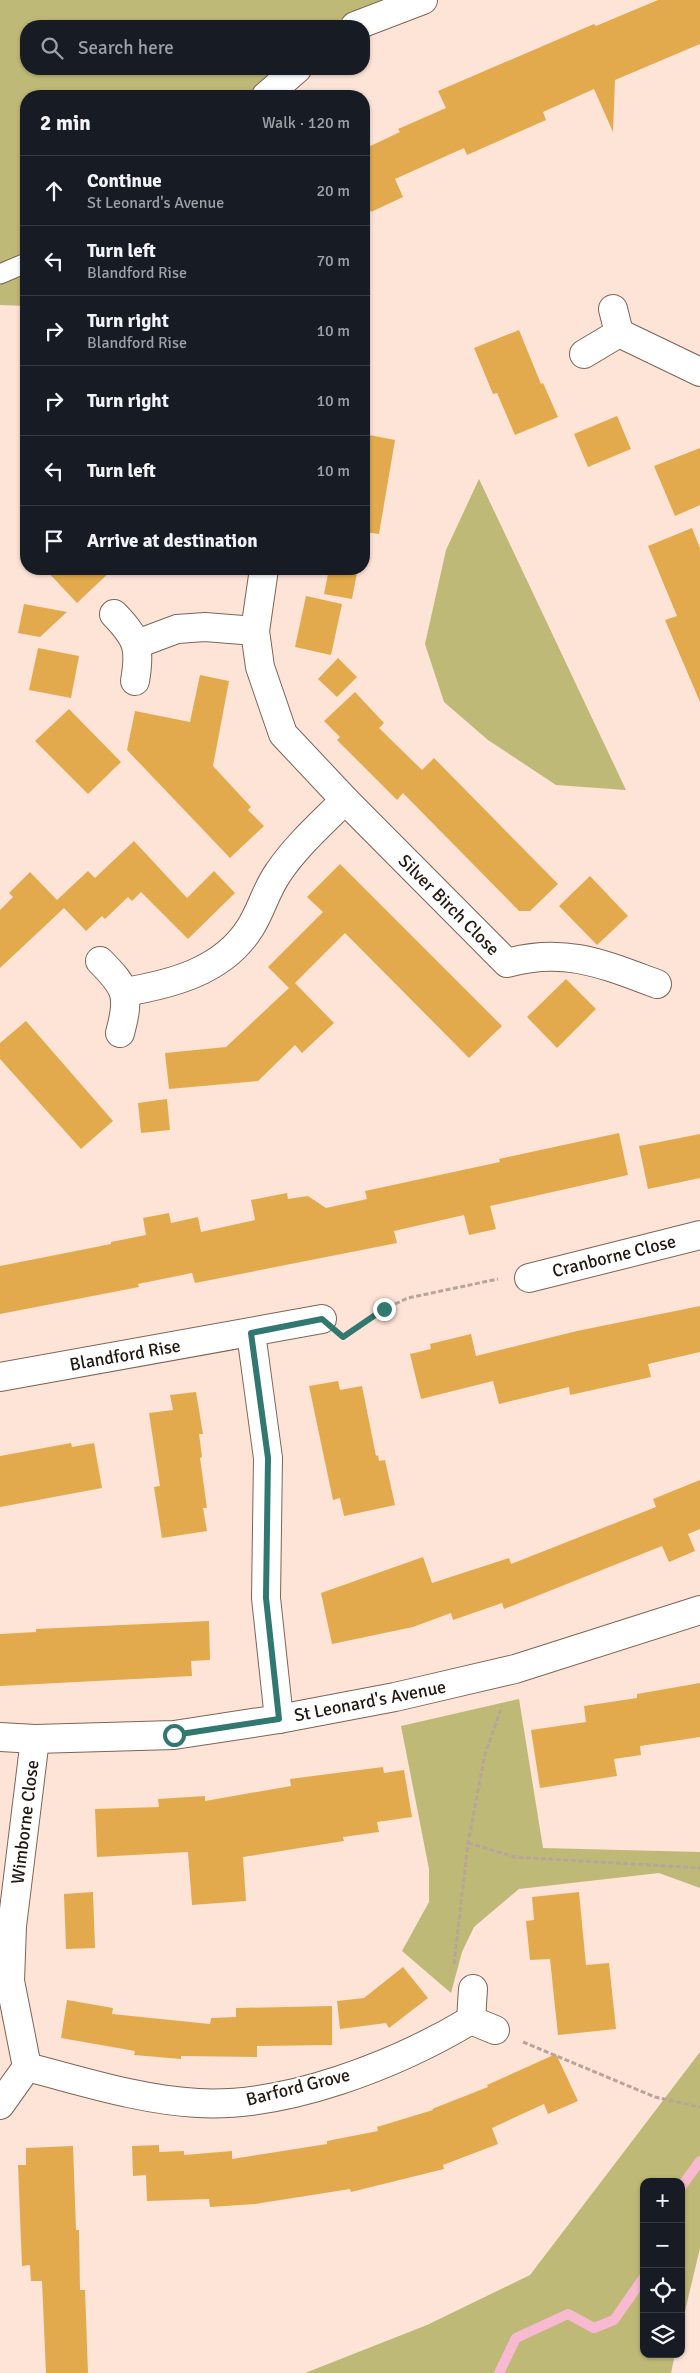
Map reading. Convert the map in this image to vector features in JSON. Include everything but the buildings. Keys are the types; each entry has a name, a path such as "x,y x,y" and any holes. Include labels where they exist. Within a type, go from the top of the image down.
{"street":[{"path":"370,21 423,0"},
{"path":"273,90 291,75"},
{"path":"584,354 616,321 700,372"},
{"name":"Silver Birch Close","path":"263,575 255,631 260,667 283,734 345,800 507,963 531,957 555,955 601,963 657,984"},
{"path":"114,614 130,630 137,644 139,659 135,681"},
{"path":"137,644 177,629 205,628 255,631"},
{"path":"125,992 180,981 210,966 236,946 250,928 276,875 294,851 345,800"},
{"path":"100,961 125,992 126,1012 120,1033"},
{"name":"Cranborne Close","path":"529,1277 700,1235"},
{"name":"Blandford Rise","path":"1,1384 322,1319"},
{"path":"251,1333 268,1458 267,1606 279,1719"},
{"name":"St Leonard's Avenue","path":"0,1737 35,1739 174,1735 279,1719 395,1697 516,1669 700,1610"},
{"name":"Wimborne Close","path":"26,2067 10,1981 12,1926 35,1739"},
{"path":"473,1989 482,2025"},
{"name":"Barford Grove","path":"26,2067 142,2096 198,2103 258,2100 329,2082 406,2055 482,2025"},
{"path":"0,2105 26,2067"}],"lane":[{"path":"0,274 20,266"}],"path":[{"path":"322,1319 343,1337 384,1309 408,1298 503,1278 529,1277"},
{"path":"454,1965 468,1844 485,1754 516,1669"},
{"path":"468,1844 515,1857 700,1868"},
{"path":"482,2025 655,2097 700,2107"}],"shaded area":[{"path":"0,0 383,0 340,20 20,20 20,75 271,75 253,90 20,90 20,306 0,305"},
{"path":"479,479 626,790 556,785 488,740 444,702 425,644 446,550"},
{"path":"519,1699 543,1848 700,1852 700,1888 659,1873 519,1889 474,1927 462,1952 451,1993 402,1951 429,1902 429,1869 401,1726"},
{"path":"700,2052 700,2248 685,2311 685,2178 640,2178 640,2358 674,2358 671,2373 305,2373 427,2325 530,2275"}],"waterway":[{"path":"685,2182 700,2161"},
{"path":"499,2373 516,2338 568,2314 594,2328 614,2320 640,2283"}],"route":[{"path":"174,1735 279,1719 266,1598 268,1458 251,1333 322,1319 343,1337 384,1309"}]}
